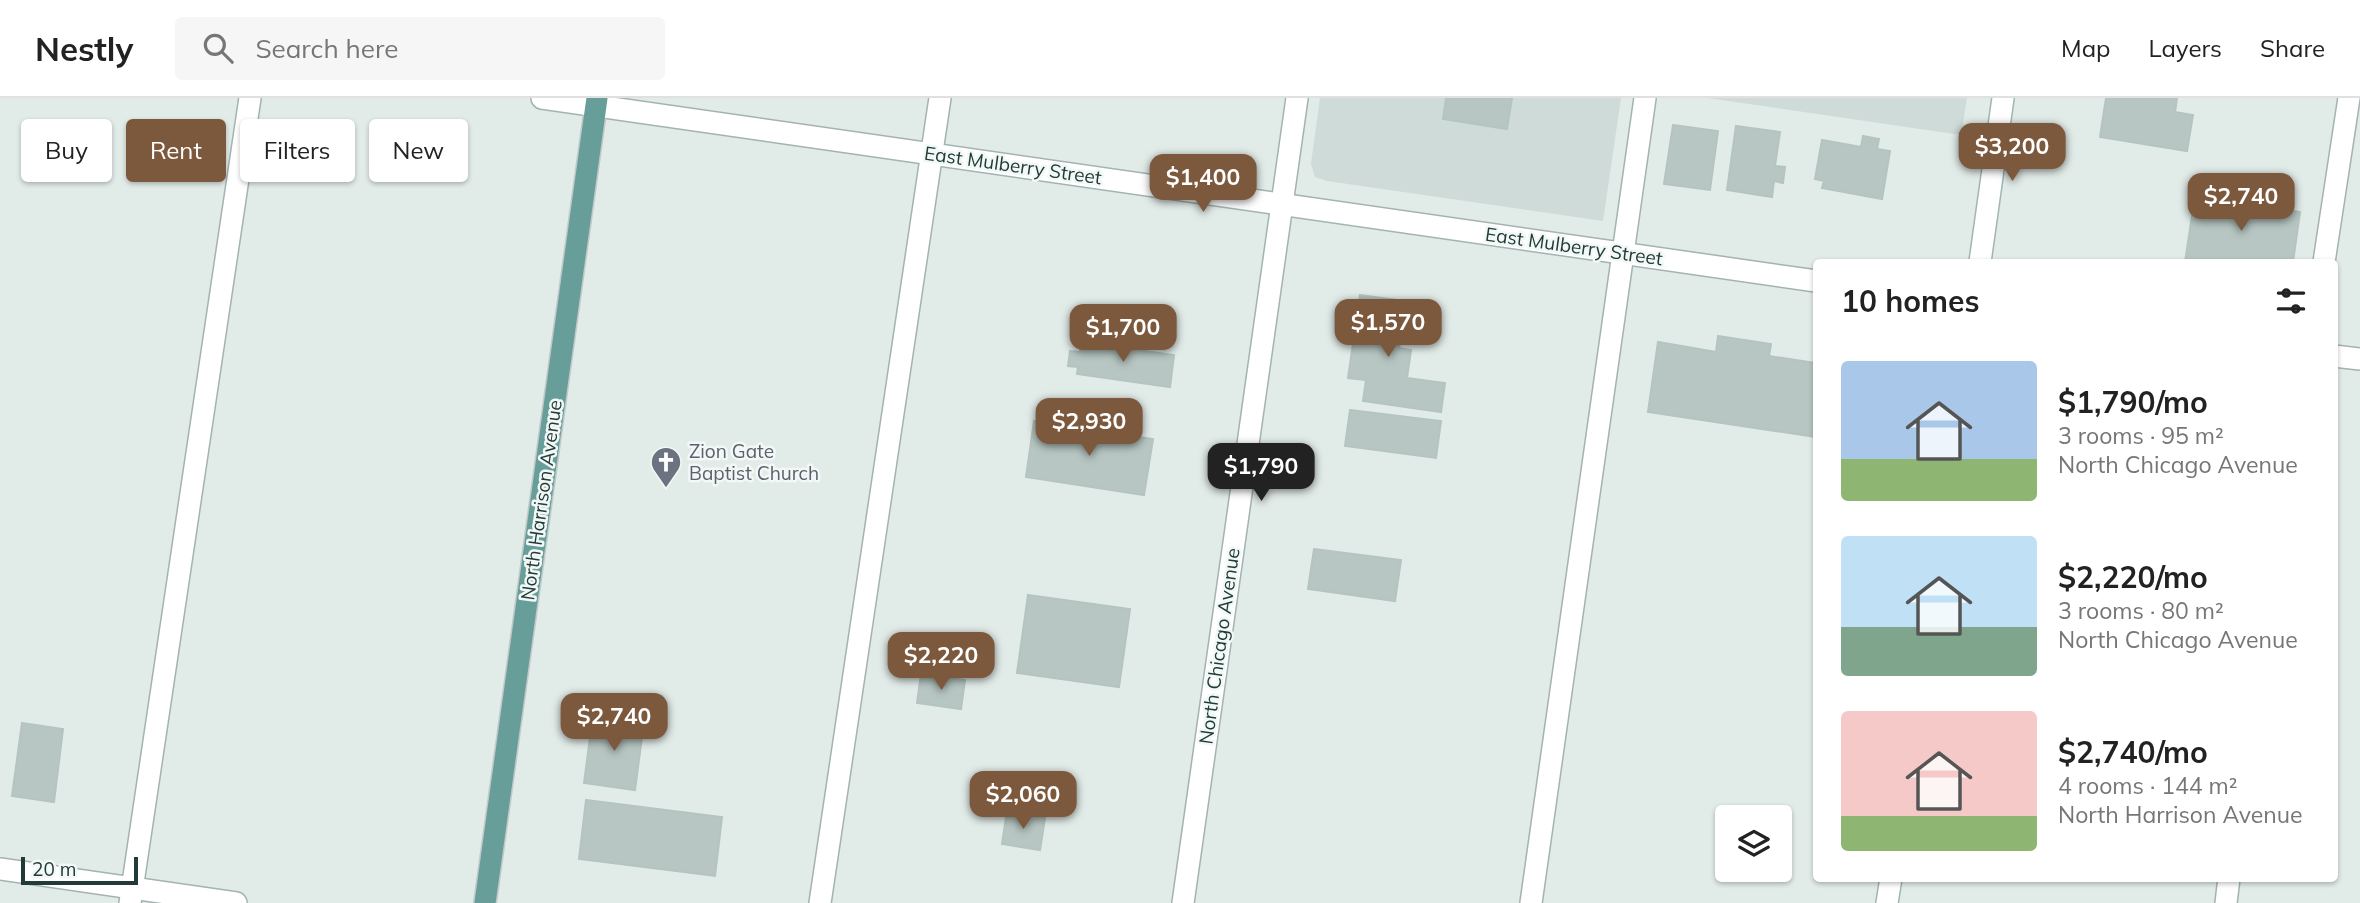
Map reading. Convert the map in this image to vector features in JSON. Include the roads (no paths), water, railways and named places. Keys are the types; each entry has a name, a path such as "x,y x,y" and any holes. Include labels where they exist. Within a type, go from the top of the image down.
{"main road":[{"name":"North Harrison Avenue","path":"485,903 596,102"}],"street":[{"path":"131,895 250,98"},
{"name":"East Mulberry Street","path":"542,98 596,102 932,154 1813,281"},
{"path":"820,903 940,98"},
{"name":"North Chicago Avenue","path":"1183,903 1297,98"},
{"path":"1531,903 1645,98"},
{"path":"1980,259 2003,98"},
{"path":"2324,259 2349,98"},
{"path":"2338,356 2360,359"},
{"path":"0,869 131,895 236,903"},
{"path":"1887,903 1890,882"},
{"path":"2225,903 2228,882"}],"place":[{"name":"Zion Gate Baptist Church","path":"666,489"}]}
